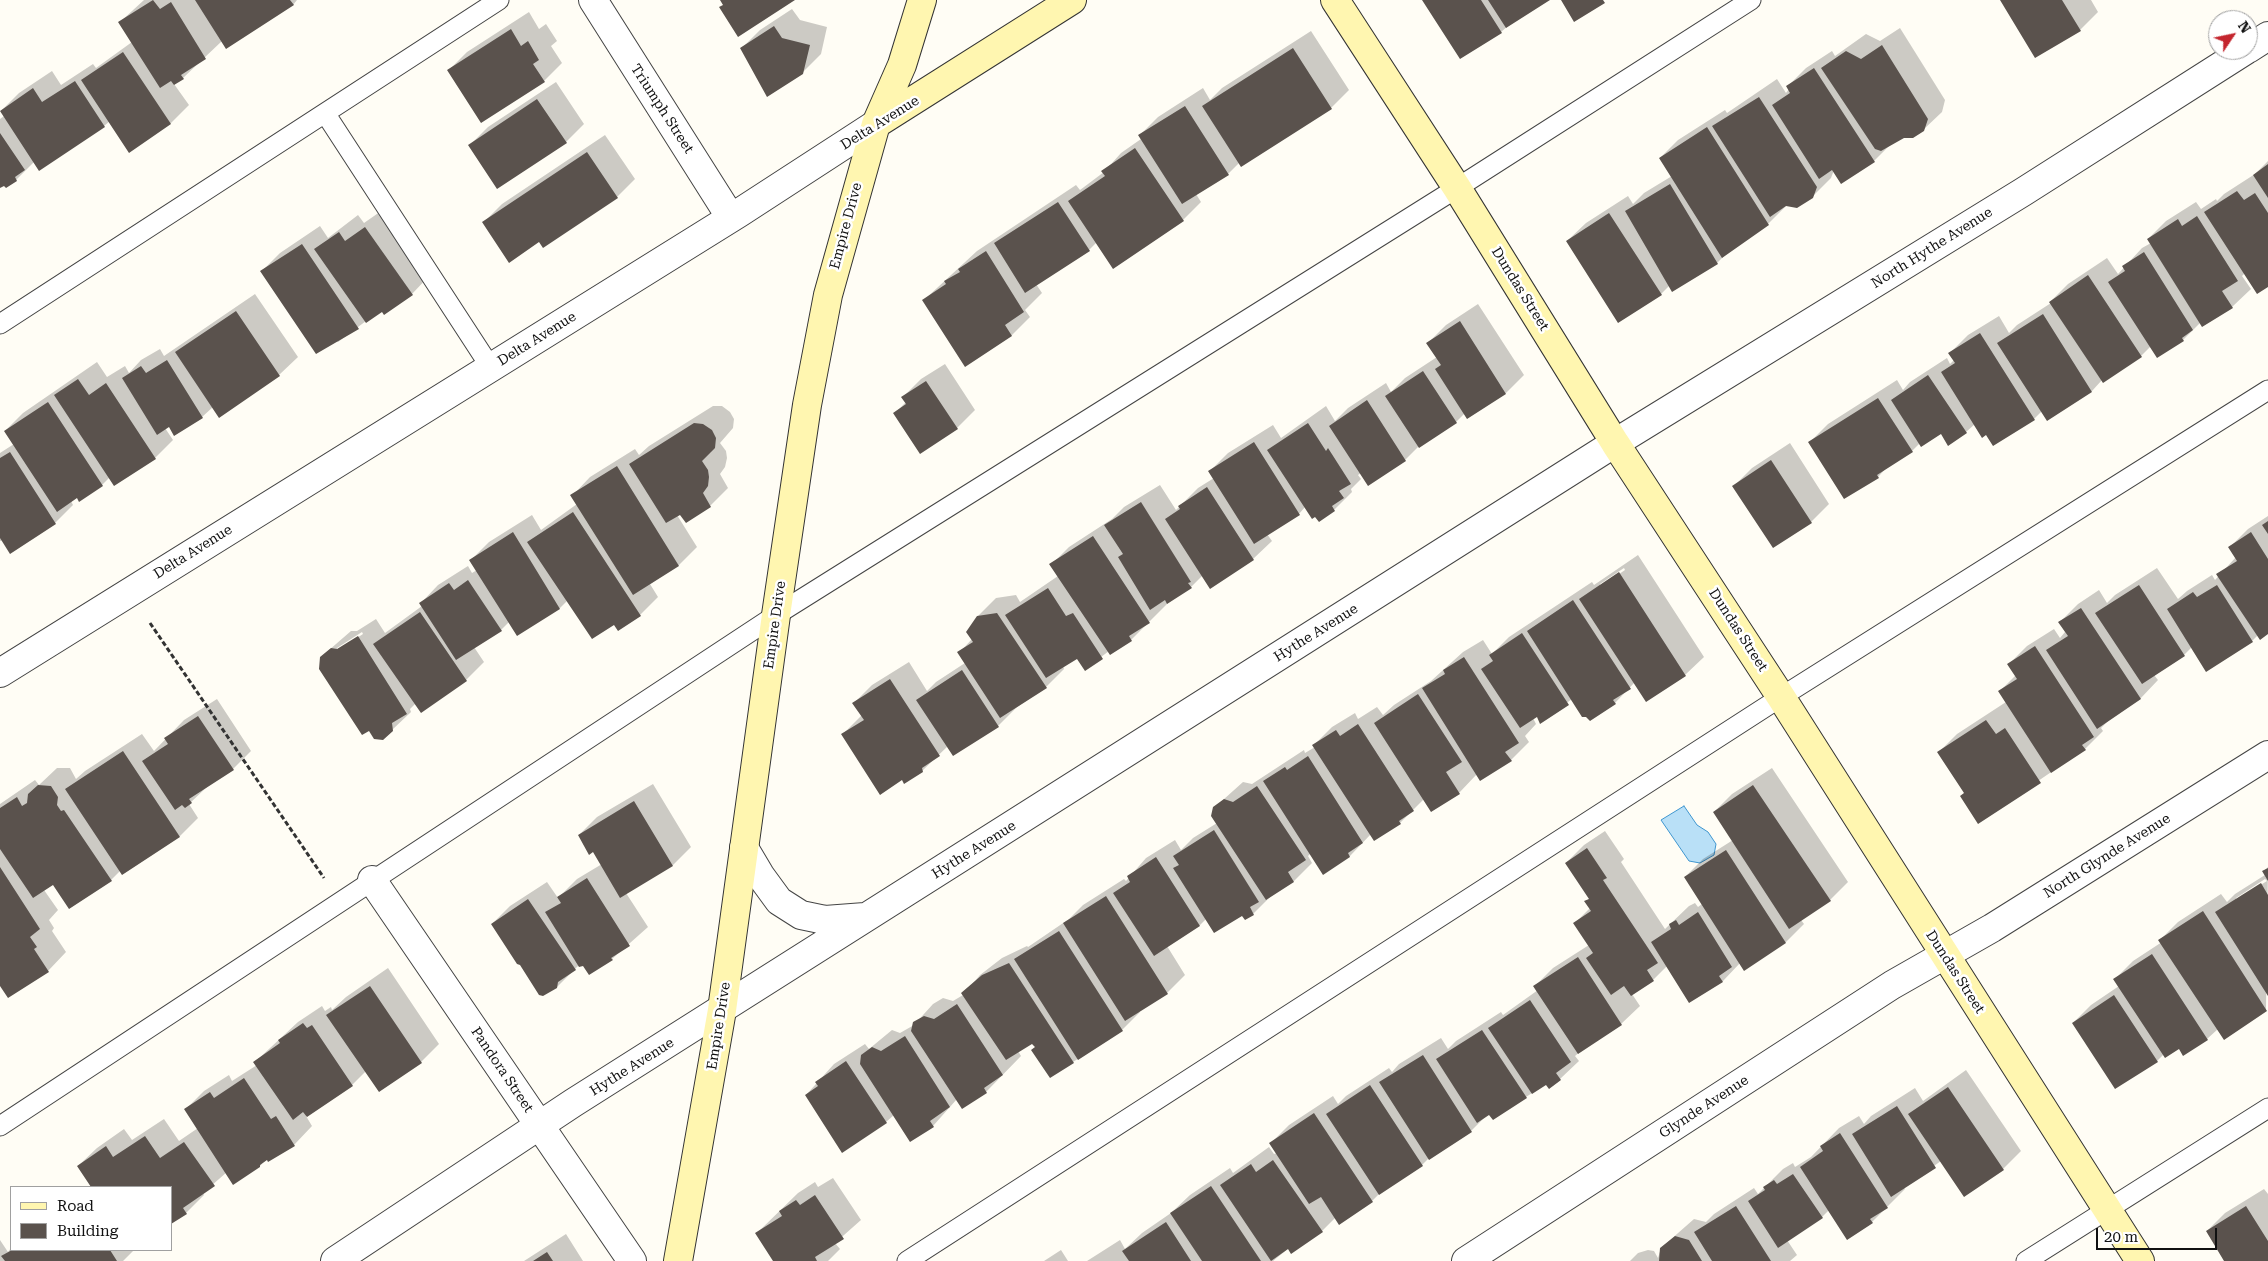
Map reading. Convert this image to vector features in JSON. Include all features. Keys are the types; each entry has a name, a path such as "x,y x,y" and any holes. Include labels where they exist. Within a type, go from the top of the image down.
{"street":[{"name":"Triumph Street","path":"593,0 731,218"},
{"name":"Empire Drive","path":"678,1261 722,1010 807,405 828,295 876,124 902,65 922,0"},
{"name":"Delta Avenue","path":"0,673 731,218 1072,0"},
{"name":"Dundas Street","path":"1335,0 1457,188 1615,443 1781,697 1944,956 2140,1261"},
{"name":"North Hythe Avenue","path":"1615,443 2023,192 2230,60"},
{"name":"Hythe Avenue","path":"335,1261 539,1125 870,917 1615,443"},
{"name":"North Glynde Avenue","path":"1944,956 1992,928 2268,755"},
{"path":"744,848 779,900 801,915 825,920 870,917"},
{"name":"Pandora Street","path":"372,880 632,1261"},
{"name":"Glynde Avenue","path":"1466,1261 1892,985 1944,956"}],"lane":[{"path":"0,324 499,0"},
{"path":"0,1126 776,615 1457,188 1751,0"},
{"path":"325,113 491,368"},
{"path":"907,1261 1781,697 2268,390"},
{"path":"2026,1261 2268,1108"}],"path":[{"path":"150,624 339,901"}],"water":[{"path":"1684,806 1697,825 1708,832 1716,844 1714,855 1700,863 1689,861 1661,820"}],"building":[{"path":"153,0 160,9 171,2 206,59 181,75 184,79 174,85 171,81 160,88 118,22"},
{"path":"195,0 290,0 294,5 226,49"},
{"path":"720,0 795,0 738,37 719,7 723,5"},
{"path":"1422,0 1481,0 1502,33 1460,59"},
{"path":"1488,0 1550,0 1506,28"},
{"path":"1561,0 1603,0 1605,3 1574,22"},
{"path":"2000,0 2062,0 2081,31 2035,58"},
{"path":"774,26 782,38 810,45 803,74 767,97 740,48"},
{"path":"511,29 521,46 528,41 539,60 533,64 545,82 481,123 447,70"},
{"path":"1882,45 1928,119 1924,131 1913,138 1904,138 1881,151 1875,149 1821,68 1846,51 1861,59"},
{"path":"1293,48 1332,109 1241,167 1202,106"},
{"path":"123,52 171,124 129,153 81,80"},
{"path":"1814,68 1875,162 1841,184 1832,170 1819,179 1772,105 1790,93 1786,86"},
{"path":"75,81 105,127 39,171 0,111 33,88 42,102"},
{"path":"1759,97 1817,187 1813,198 1797,208 1786,206 1770,217 1712,126"},
{"path":"537,99 567,143 497,189 468,145"},
{"path":"1185,106 1229,175 1182,204 1138,135"},
{"path":"1707,127 1769,225 1722,258 1659,158"},
{"path":"0,133 25,170 15,177 17,181 6,188 4,186 0,188"},
{"path":"1135,148 1184,221 1113,269 1068,201 1105,176 1101,171"},
{"path":"587,152 618,198 543,248 539,242 509,263 482,222"},
{"path":"2268,164 2268,198 2253,175"},
{"path":"1670,184 1718,264 1672,292 1625,211"},
{"path":"2237,191 2244,200 2255,193 2268,213 2268,287 2257,294 2204,212"},
{"path":"1058,202 1090,251 1025,293 994,243"},
{"path":"1609,213 1662,295 1618,323 1566,241"},
{"path":"2197,216 2238,281 2222,291 2233,308 2202,327 2147,239 2178,219 2182,226"},
{"path":"365,227 413,295 384,315 382,312 366,323 314,249 339,232 345,241"},
{"path":"302,244 359,329 316,354 260,271"},
{"path":"986,251 1024,312 1005,325 1012,336 965,367 922,300 946,284 944,281 960,272 958,269"},
{"path":"2144,252 2193,330 2182,338 2184,341 2157,358 2108,282 2125,271 2122,266"},
{"path":"2088,275 2142,357 2103,383 2049,302"},
{"path":"236,311 280,376 219,418 175,352"},
{"path":"2043,314 2092,392 2047,421 1997,343"},
{"path":"1460,321 1506,394 1467,419 1435,369 1441,365 1426,343"},
{"path":"1980,333 2035,420 1993,446 1986,435 1982,438 1941,372 1955,363 1948,353"},
{"path":"167,360 203,418 174,436 169,427 157,435 122,378 141,366 146,373"},
{"path":"1423,371 1457,423 1419,448 1385,396"},
{"path":"1928,375 1967,433 1948,446 1941,434 1921,447 1891,400"},
{"path":"78,379 89,395 106,383 156,459 114,486 54,395"},
{"path":"926,381 958,429 920,454 893,413 906,404 901,397"},
{"path":"1878,398 1913,452 1877,475 1879,478 1844,499 1808,442"},
{"path":"1367,400 1406,461 1368,486 1329,426"},
{"path":"48,402 103,486 79,502 77,498 57,512 4,431"},
{"path":"694,423 703,424 712,430 716,438 715,448 702,461 708,470 709,477 708,486 703,493 711,507 686,523 680,515 666,523 629,464"},
{"path":"1308,423 1326,451 1328,448 1351,484 1339,491 1344,498 1332,506 1335,511 1319,522 1315,517 1312,519 1267,450"},
{"path":"1254,442 1300,515 1254,544 1208,471"},
{"path":"10,452 56,524 10,554 0,538 0,458"},
{"path":"1771,460 1812,523 1773,548 1732,486"},
{"path":"617,466 679,566 633,595 570,495"},
{"path":"1207,487 1254,560 1210,589 1165,519 1180,509 1178,506"},
{"path":"1141,502 1191,582 1188,583 1192,588 1167,604 1165,600 1150,610 1118,557 1123,554 1104,525"},
{"path":"573,512 641,616 618,631 614,625 592,639 527,542"},
{"path":"2268,521 2268,534 2262,525"},
{"path":"513,532 560,609 517,636 469,560"},
{"path":"2251,532 2268,559 2268,634 2260,640 2216,574 2237,561 2228,547"},
{"path":"1093,536 1150,623 1129,636 1132,641 1110,655 1049,564"},
{"path":"1619,572 1686,676 1646,702 1579,599"},
{"path":"468,580 502,631 456,660 419,603 449,583 454,590"},
{"path":"2139,585 2185,656 2142,684 2095,613"},
{"path":"2217,585 2253,642 2206,672 2167,609 2193,592 2197,597"},
{"path":"1048,588 1066,616 1073,613 1103,659 1085,671 1077,659 1046,678 1005,615"},
{"path":"1573,600 1631,689 1613,700 1616,704 1590,721 1586,717 1582,717 1527,631"},
{"path":"2081,608 2141,699 2097,729 2046,650 2068,636 2058,622"},
{"path":"420,612 467,681 421,713 373,644"},
{"path":"997,613 1047,688 1000,718 957,652 973,642 966,632 977,616"},
{"path":"1522,633 1569,705 1540,724 1537,717 1520,728 1481,669 1493,661 1489,655"},
{"path":"358,636 407,714 392,723 393,731 383,740 374,739 369,731 362,735 319,669 320,657 331,648 337,649"},
{"path":"2035,646 2094,737 2082,745 2086,750 2051,773 1998,691 2017,679 2007,664"},
{"path":"1464,657 1519,743 1505,752 1512,761 1480,781 1422,688 1445,674 1443,670"},
{"path":"962,670 999,727 953,756 916,700"},
{"path":"890,679 940,756 922,768 923,772 904,784 902,780 880,795 841,734 864,720 852,703"},
{"path":"1418,694 1462,762 1446,772 1460,794 1431,812 1374,723"},
{"path":"198,716 234,770 189,799 192,803 185,808 182,805 175,810 142,761 168,744 164,738"},
{"path":"1986,720 1996,734 2005,728 2041,783 1978,824 1960,796 1964,793 1937,752"},
{"path":"1358,724 1414,811 1399,821 1401,824 1374,841 1312,745 1336,730 1340,736"},
{"path":"123,751 180,837 122,875 65,789"},
{"path":"1308,756 1363,843 1348,853 1350,857 1323,875 1263,781 1285,767 1287,770"},
{"path":"38,785 51,786 58,797 57,805 61,811 64,810 112,881 69,909 53,885 33,898 0,849 0,808 17,797 22,806 27,803 28,794"},
{"path":"1753,785 1831,901 1789,929 1713,812"},
{"path":"1257,786 1306,860 1288,872 1294,882 1266,900 1211,816 1213,807 1224,799 1233,802"},
{"path":"634,801 673,866 620,898 593,852 589,855 578,835"},
{"path":"1214,830 1259,902 1250,907 1254,915 1245,920 1242,916 1214,933 1173,868 1179,865 1173,856"},
{"path":"1587,848 1607,878 1603,880 1658,963 1647,970 1654,981 1631,996 1624,986 1611,995 1586,958 1593,953 1573,923 1591,911 1584,901 1589,899 1565,863"},
{"path":"1726,850 1786,943 1744,971 1684,877"},
{"path":"1156,857 1200,926 1154,956 1113,893 1130,882 1127,876"},
{"path":"0,867 40,929 30,937 37,947 34,949 49,972 8,998 0,986"},
{"path":"2268,868 2268,881 2262,871"},
{"path":"587,878 630,946 611,958 613,960 589,975 583,966 579,967 545,912 561,903 557,897"},
{"path":"2261,883 2268,895 2268,996 2215,912"},
{"path":"1106,896 1168,994 1125,1021 1063,923"},
{"path":"528,899 576,970 558,982 557,988 543,996 539,995 491,924"},
{"path":"2203,911 2267,1011 2224,1040 2158,940"},
{"path":"1698,912 1732,967 1719,976 1723,982 1689,1003 1651,942 1671,929 1669,924 1676,920 1679,925"},
{"path":"1059,931 1123,1031 1078,1060 1014,959"},
{"path":"2152,954 2208,1040 2183,1056 2179,1049 2165,1058 2113,979"},
{"path":"1578,957 1622,1025 1578,1054 1533,986"},
{"path":"1009,963 1074,1063 1050,1078 1031,1050 1035,1047 1032,1044 1006,1060 961,993 982,975"},
{"path":"370,986 422,1063 379,1092 326,1015"},
{"path":"2114,995 2158,1062 2115,1089 2072,1023"},
{"path":"1530,1000 1571,1062 1556,1073 1561,1080 1549,1089 1546,1085 1532,1094 1488,1028"},
{"path":"957,1004 1003,1075 984,1088 987,1093 962,1109 911,1031 913,1022 924,1016 934,1019"},
{"path":"303,1023 307,1028 312,1025 353,1086 307,1117 303,1112 293,1120 253,1062 280,1043 278,1040"},
{"path":"1482,1030 1527,1098 1493,1120 1489,1115 1477,1123 1436,1059"},
{"path":"905,1036 950,1107 930,1121 934,1127 910,1142 860,1064 861,1055 872,1047 881,1051"},
{"path":"1423,1055 1472,1132 1429,1160 1379,1082"},
{"path":"846,1061 887,1123 842,1153 805,1095 818,1086 815,1082"},
{"path":"244,1078 271,1119 276,1116 295,1146 268,1162 267,1160 233,1185 184,1109 210,1092 214,1098"},
{"path":"1370,1085 1423,1166 1379,1195 1326,1114"},
{"path":"1948,1087 2004,1170 1964,1197 1908,1114"},
{"path":"1897,1106 1936,1168 1891,1197 1852,1134"},
{"path":"1314,1113 1373,1202 1339,1225 1321,1197 1309,1204 1269,1143"},
{"path":"1840,1133 1888,1208 1870,1219 1873,1223 1847,1240 1800,1167 1823,1151 1820,1146"},
{"path":"145,1136 160,1158 184,1142 215,1186 183,1208 187,1214 172,1223 172,1186 90,1186 77,1166 106,1146 113,1157"},
{"path":"1273,1160 1323,1232 1291,1254 1288,1249 1271,1261 1220,1185 1251,1164 1256,1172"},
{"path":"1793,1174 1823,1218 1778,1248 1748,1201 1765,1190 1763,1187 1774,1180 1777,1184"},
{"path":"1211,1186 1261,1261 1202,1261 1170,1213"},
{"path":"815,1195 844,1239 815,1257 817,1261 773,1261 755,1233 782,1216 779,1211 796,1200 800,1205"},
{"path":"1736,1206 1771,1261 1712,1261 1694,1232"},
{"path":"2246,1206 2268,1241 2268,1261 2224,1261 2206,1231"},
{"path":"1166,1222 1191,1261 1129,1261 1122,1251"},
{"path":"1675,1236 1689,1240 1702,1261 1659,1261 1660,1248"},
{"path":"10,1251 111,1251 117,1261 5,1261 1,1256"},
{"path":"547,1252 553,1261 533,1261"}]}
